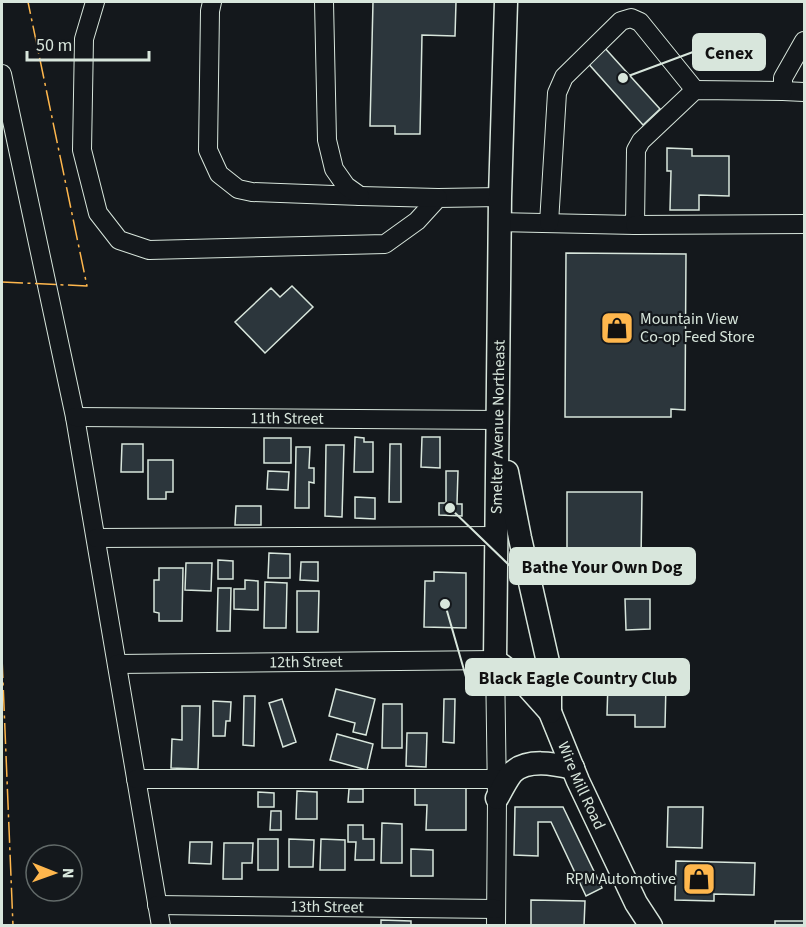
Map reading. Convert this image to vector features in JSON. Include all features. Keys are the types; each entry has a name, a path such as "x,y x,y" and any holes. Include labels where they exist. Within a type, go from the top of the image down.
{"main road":[{"name":"Smelter Avenue Northeast","path":"495,660 500,197 506,2"},
{"path":"498,420 520,538 550,671 550,712"},
{"name":"Wire Mill Road","path":"495,660 524,683 550,712 573,768 636,903 651,926"},
{"path":"497,788 513,772 529,764 549,763 573,768"}],"street":[{"path":"95,2 84,39 82,150 98,213 119,240 149,250 385,244 417,221 438,198"},
{"path":"212,2 208,150 219,174 238,189 252,192 360,196 500,197"},
{"path":"324,2 327,140 334,169 346,186 360,196"},
{"path":"549,223 557,93 564,77 621,21 631,18 640,22 694,90"},
{"path":"783,91 783,78 804,42"},
{"path":"2,74 75,417 161,926"},
{"path":"635,225 636,150 641,141 694,90 804,92"},
{"path":"500,222 635,225 804,224"},
{"name":"11th Street","path":"75,417 498,420"},
{"path":"96,538 497,536"},
{"name":"12th Street","path":"117,664 495,660"},
{"name":"Smelter Avenue Northeast","path":"495,660 496,917"},
{"path":"136,779 497,788"},
{"name":"13th Street","path":"157,905 496,917"}],"building":[{"path":"373,2 456,2 455,36 422,35 420,134 395,134 395,126 370,126"},
{"path":"603,46 660,109 643,125 586,61"},
{"path":"667,148 692,149 692,156 729,156 729,196 699,195 699,210 670,210 671,171 667,171"},
{"path":"566,253 686,254 685,410 671,409 671,417 565,417"},
{"path":"292,286 313,307 265,353 235,322 271,288 280,297"},
{"path":"355,437 364,438 364,442 373,442 373,472 354,472"},
{"path":"422,437 440,437 440,468 421,467"},
{"path":"264,438 291,438 291,463 264,463"},
{"path":"122,444 143,444 143,472 121,472"},
{"path":"390,444 401,444 401,502 389,502"},
{"path":"326,445 344,445 342,517 325,516"},
{"path":"296,447 310,447 309,468 314,468 314,483 309,482 309,508 295,508"},
{"path":"148,460 173,460 173,492 166,492 166,499 148,499"},
{"path":"268,471 289,472 288,490 267,489"},
{"path":"446,471 458,471 457,504 462,504 462,516 439,515 439,503 446,503"},
{"path":"567,492 642,492 641,560 609,560 609,570 576,570 576,564 567,564"},
{"path":"355,497 375,498 375,519 355,518"},
{"path":"236,506 261,506 261,525 235,525"},
{"path":"269,553 290,554 290,578 268,578"},
{"path":"218,560 233,561 233,579 218,579"},
{"path":"301,562 318,562 318,581 300,580"},
{"path":"186,563 212,563 211,591 185,590"},
{"path":"159,568 183,568 182,621 159,621 159,613 154,612 154,580 159,580"},
{"path":"434,572 466,573 466,628 424,627 425,581 434,581"},
{"path":"245,580 258,581 258,610 234,609 234,589 245,589"},
{"path":"265,582 287,583 286,628 264,628"},
{"path":"218,588 231,588 230,631 217,631"},
{"path":"297,591 319,591 318,632 297,632"},
{"path":"625,599 650,599 650,629 626,630"},
{"path":"608,682 666,683 665,727 635,727 635,715 607,715"},
{"path":"336,689 375,699 366,735 353,732 355,723 329,716"},
{"path":"244,696 255,696 254,746 243,745"},
{"path":"282,699 296,742 283,747 269,703"},
{"path":"444,699 455,699 454,743 443,742"},
{"path":"213,701 231,702 230,721 226,721 225,736 213,736"},
{"path":"383,704 402,704 402,748 382,748"},
{"path":"182,706 200,706 198,769 171,768 172,739 182,740"},
{"path":"407,733 427,733 426,767 406,766"},
{"path":"337,734 373,744 367,770 330,760"},
{"path":"415,784 466,784 466,830 426,830 427,805 415,805"},
{"path":"349,789 363,789 363,802 348,802"},
{"path":"297,791 317,792 317,819 296,819"},
{"path":"258,792 274,793 274,807 258,807"},
{"path":"515,807 563,807 602,888 586,896 551,822 538,822 538,856 514,855"},
{"path":"668,807 703,807 702,848 667,847"},
{"path":"271,811 281,811 281,830 270,830"},
{"path":"382,823 402,824 402,863 381,863"},
{"path":"348,825 363,825 363,839 374,839 374,860 355,860 356,842 348,842"},
{"path":"258,839 278,839 278,870 258,870"},
{"path":"289,839 314,840 313,867 289,867"},
{"path":"321,839 345,840 345,870 320,870"},
{"path":"190,842 212,842 211,864 189,863"},
{"path":"224,843 253,843 252,863 242,863 242,879 223,879"},
{"path":"411,849 433,850 433,876 411,876"},
{"path":"676,861 755,863 754,895 714,894 714,901 675,900"},
{"path":"531,900 585,901 584,926 531,926"},
{"path":"381,920 411,921 411,926 381,926"},
{"path":"775,921 804,921 804,926 775,926"}],"power":[{"path":"2,282 87,286 28,2"},
{"path":"2,657 13,926"}],"place":[{"name":"Cenex","path":"623,78"},
{"name":"Mountain View Co-op Feed Store","path":"617,328"},
{"name":"Bathe Your Own Dog","path":"450,508"},
{"name":"Black Eagle Country Club","path":"445,604"},
{"name":"RPM Automotive","path":"699,879"}]}
